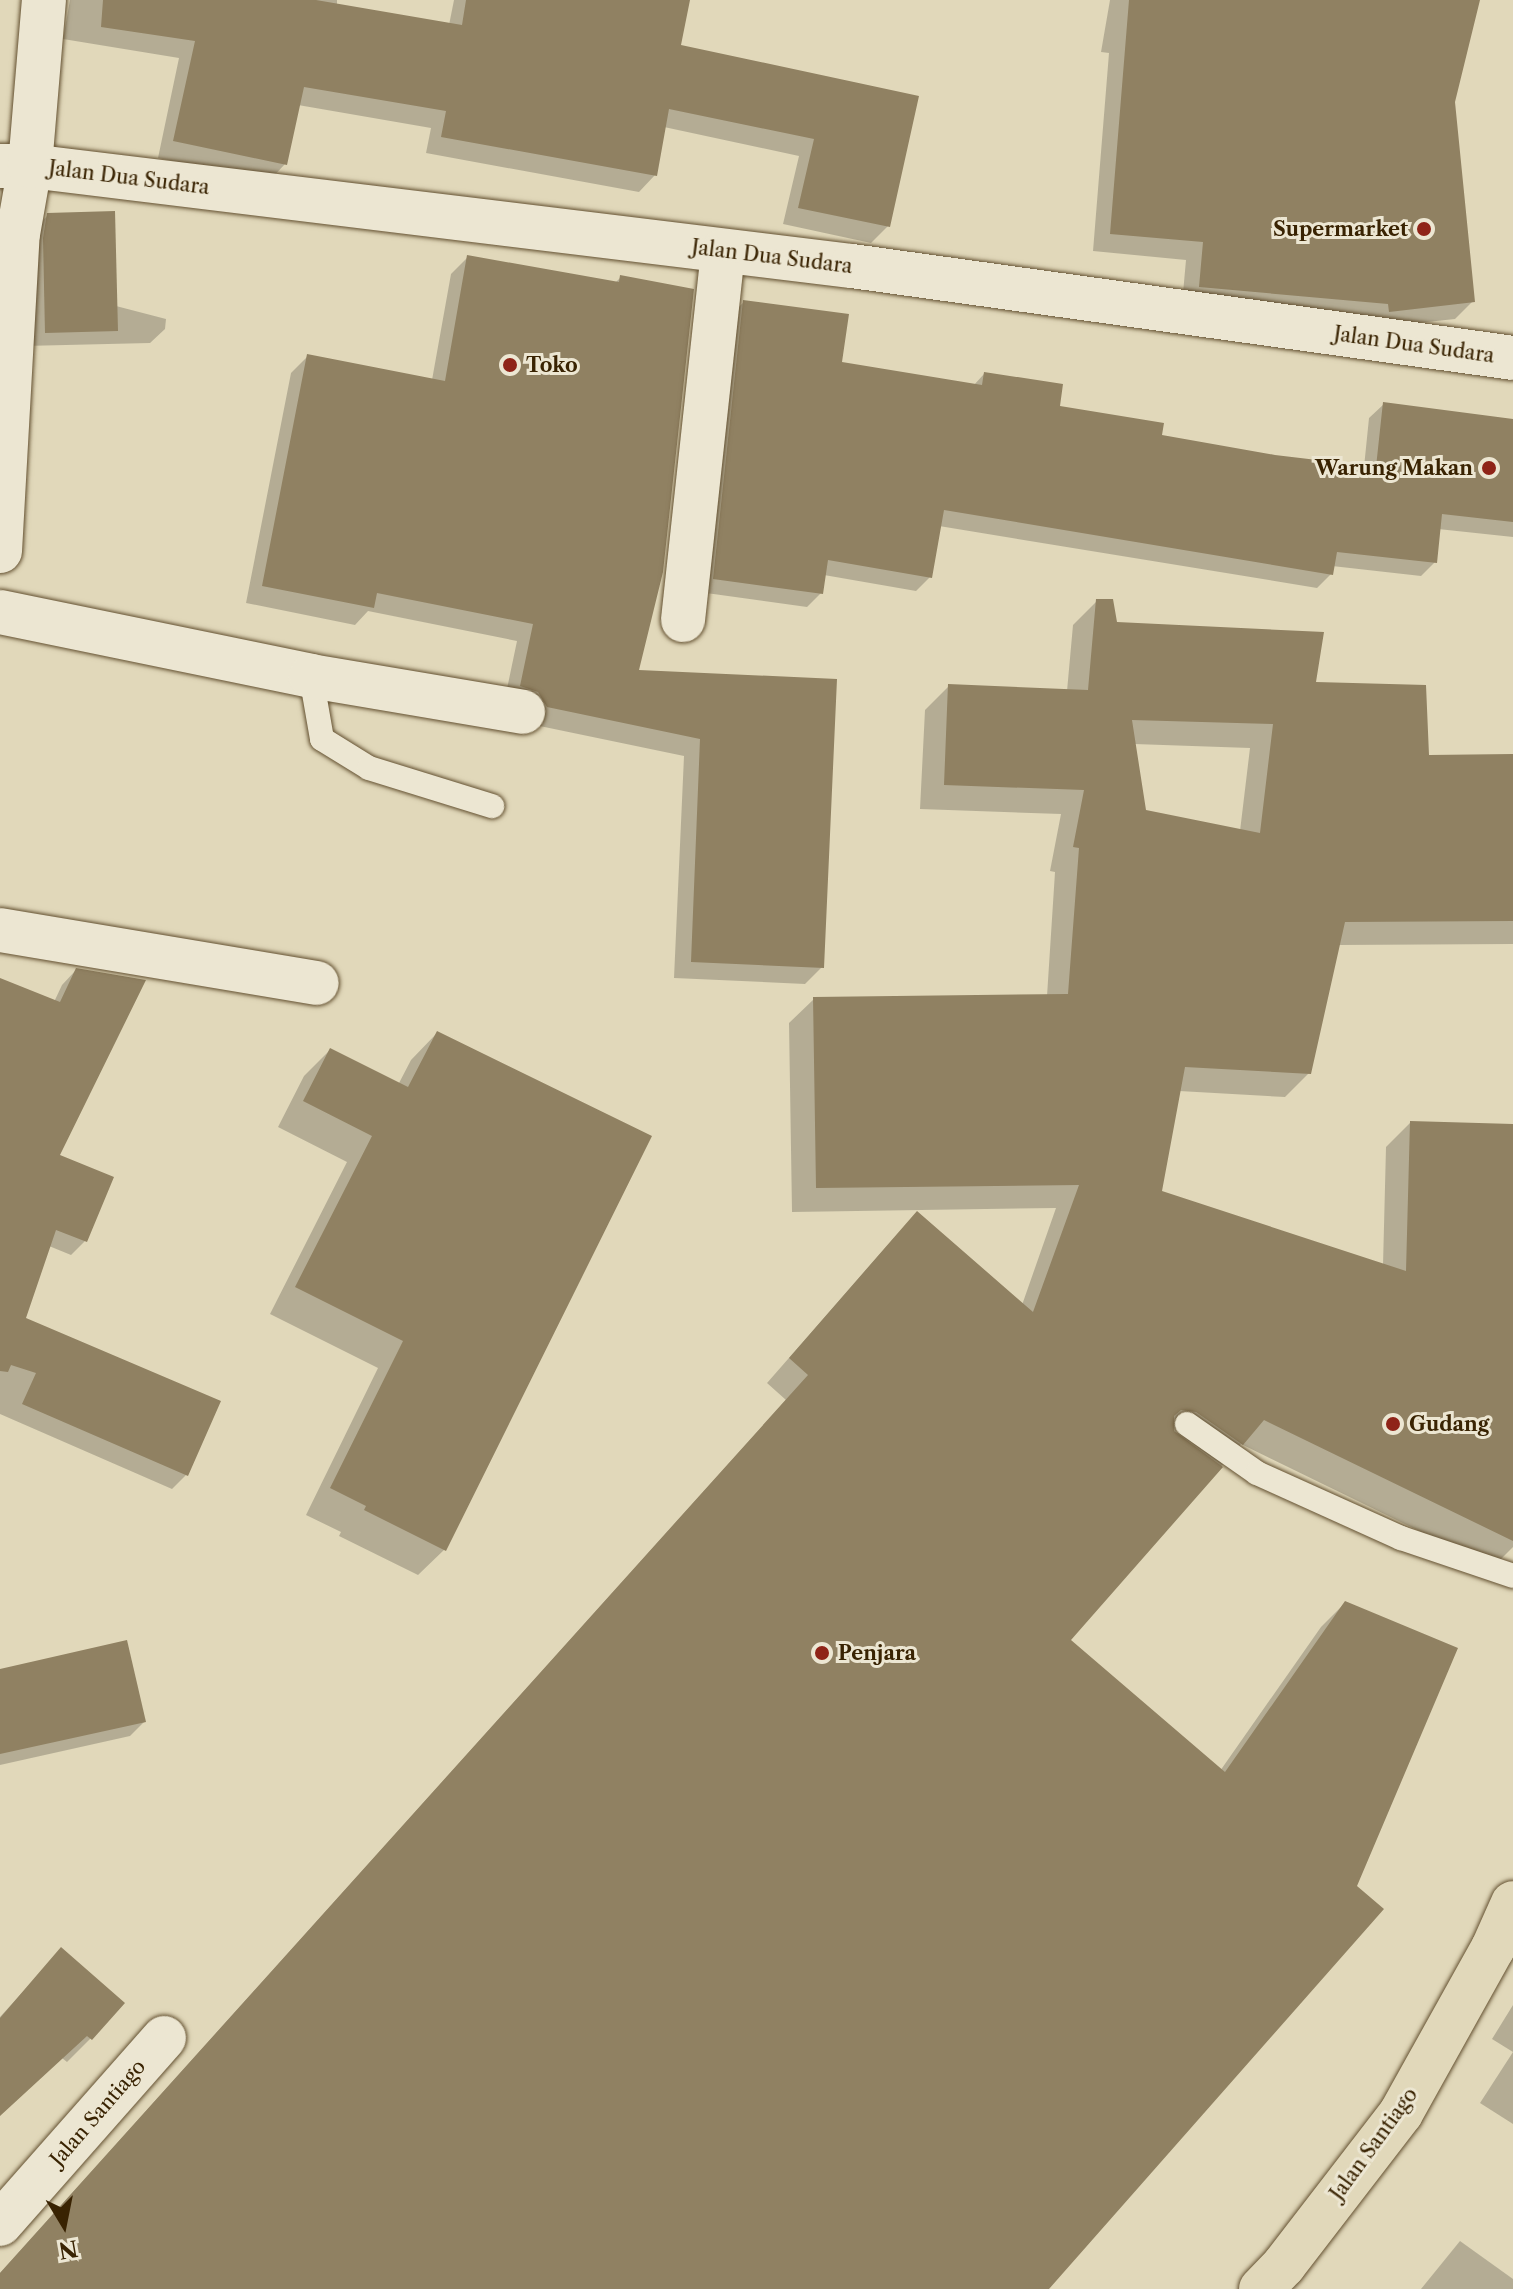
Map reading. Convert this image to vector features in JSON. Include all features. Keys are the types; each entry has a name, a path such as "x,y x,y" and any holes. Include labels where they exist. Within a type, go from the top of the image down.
{"highway":[{"name":"Jalan Santiago","path":"1261,2289 1284,2265 1401,2113 1493,1948 1513,1903"}],"street":[{"name":"Jalan Dua Sudara","path":"0,551 18,234 15,166 44,0"},
{"name":"Jalan Dua Sudara","path":"15,166 723,251 1513,358"},
{"path":"683,620 723,251"},
{"path":"0,612 311,676 523,712"},
{"path":"0,930 317,983"},
{"name":"Jalan Santiago","path":"0,2224 164,2038"}],"lane":[{"path":"311,676 322,739 369,768 492,806"},
{"path":"1187,1424 1257,1473 1401,1538 1513,1576"}],"building":[{"path":"103,0 316,0 462,25 466,0 690,0 681,45 919,96 890,227 798,208 814,139 669,109 657,176 441,137 446,111 304,87 287,165 173,141 195,41 101,27"},
{"path":"1129,0 1480,0 1455,102 1475,302 1389,312 1388,304 1199,287 1203,242 1110,234"},
{"path":"115,211 118,331 45,333 43,238 47,213"},
{"path":"467,255 619,282 620,275 694,289 663,572 639,670 837,679 824,968 691,962 700,739 547,707 538,692 520,686 533,624 377,593 374,608 262,586 307,354 445,381"},
{"path":"743,300 849,314 842,362 982,385 984,372 1063,384 1060,406 1164,423 1162,435 1275,455 1376,467 1383,402 1513,419 1513,522 1442,514 1437,563 1337,552 1333,575 944,510 932,578 828,560 823,594 713,579"},
{"name":"Penjara","path":"1096,599 1113,599 1117,622 1324,632 1316,682 1426,685 1429,755 1513,754 1513,921 1345,922 1311,1074 1185,1067 1162,1191 1406,1271 1410,1121 1513,1124 1513,1541 1264,1420 1243,1445 1196,1412 1181,1410 1174,1416 1174,1431 1223,1467 1071,1640 1225,1772 1345,1601 1458,1648 1357,1886 1384,1909 1049,2289 0,2289 0,2273 808,1375 789,1358 917,1211 1033,1312 1079,1185 816,1188 813,997 1068,994 1079,848 1073,847 1084,790 944,785 948,684 1088,690","holes":["1132,720 1273,724 1260,833 1146,810"]},
{"path":"76,968 146,980 60,1155 114,1177 87,1242 56,1230 26,1318 221,1401 188,1476 22,1404 36,1373 11,1365 8,1372 0,1371 0,978 60,1002"},
{"path":"437,1031 652,1136 446,1551 364,1510 366,1506 330,1488 403,1341 295,1287 372,1136 303,1101 330,1048 408,1087"},
{"path":"127,1640 146,1722 0,1754 0,1669"},
{"path":"61,1947 125,2003 92,2040 87,2036 0,2116 0,2018"}],"place":[{"name":"Supermarket","path":"1424,229"},
{"name":"Toko","path":"510,365"},
{"name":"Warung Makan","path":"1489,468"},
{"name":"Gudang","path":"1393,1424"},
{"name":"Penjara","path":"822,1653"}]}
